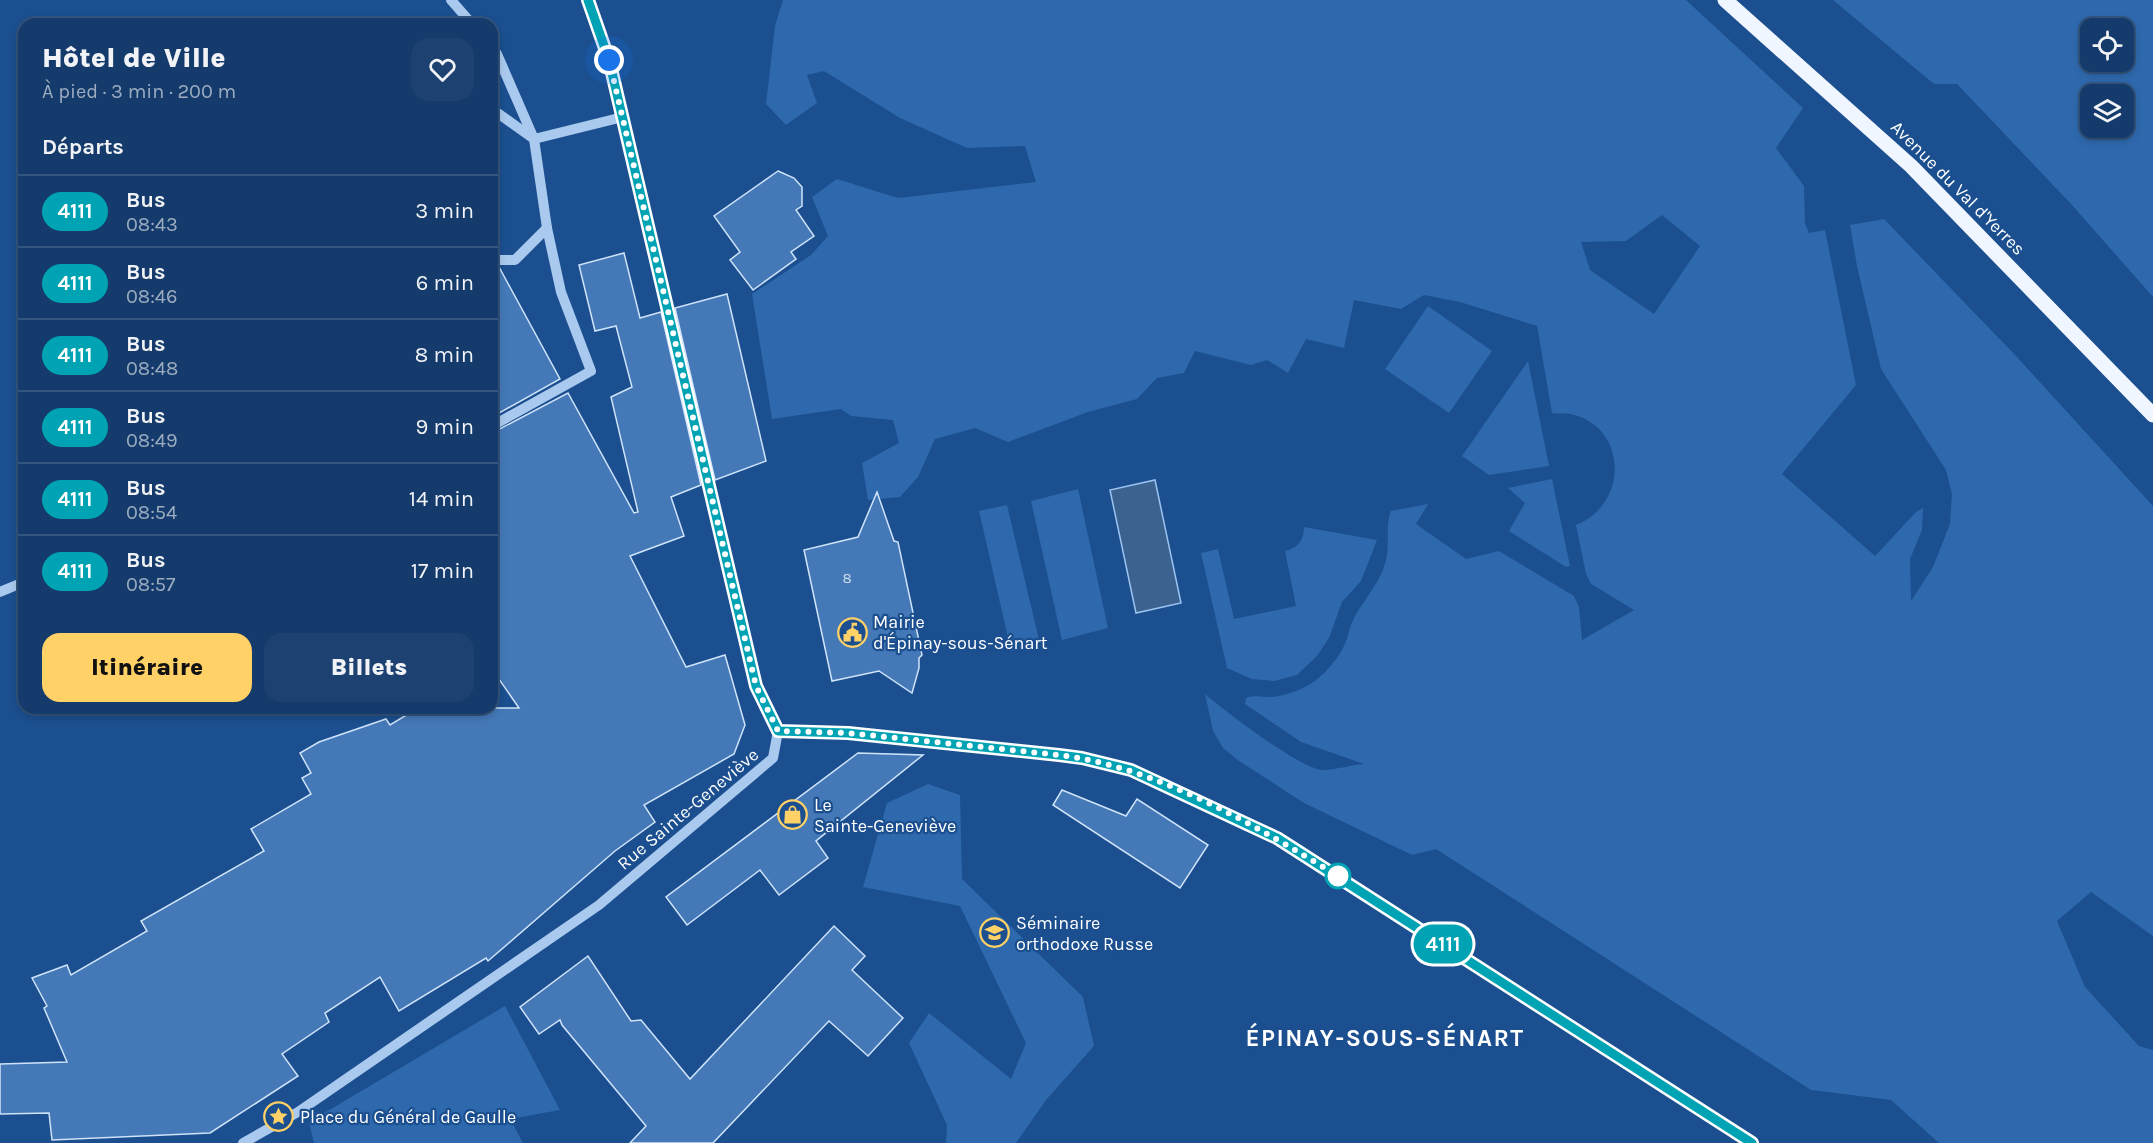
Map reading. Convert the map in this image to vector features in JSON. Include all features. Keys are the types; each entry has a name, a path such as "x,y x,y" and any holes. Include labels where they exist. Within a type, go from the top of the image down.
{"main road":[{"name":"Avenue du Val d'Yerres","path":"1725,0 1911,166 2153,415"}],"street":[{"path":"451,0 467,18"},
{"path":"588,0 609,60 623,117 756,686 778,731 848,733 1059,755 1131,770 1277,838 1752,1143"},
{"path":"498,56 534,139 547,228 561,292 591,371 498,423"},
{"path":"498,113 534,139 623,117"},
{"path":"498,260 515,260 547,228"},
{"path":"0,592 18,584"},
{"name":"Rue Sainte-Geneviève","path":"243,1143 298,1112 599,905 773,758 778,731"}],"shaded area":[{"path":"783,0 1686,0 1803,108 1776,148 1804,186 1805,223 1809,233 1825,230 1856,385 1782,474 1875,556 1916,512 1923,508 1922,530 1910,559 1911,601 1933,567 1950,524 1952,494 1946,470 1881,369 1850,225 1884,219 2016,356 2153,506 2153,936 2091,892 2057,921 2085,987 2139,1046 2153,1050 2153,1143 1939,1143 1891,1100 1811,1090 1436,849 1412,855 1304,803 1223,748 1213,731 1205,694 1262,738 1311,767 1327,770 1364,764 1301,742 1245,704 1246,698 1249,697 1277,696 1303,688 1320,677 1334,661 1344,646 1355,616 1384,568 1391,511 1428,504 1416,524 1466,559 1499,551 1574,596 1579,607 1582,640 1634,610 1591,584 1586,574 1576,525 1593,515 1606,501 1613,484 1615,466 1612,449 1603,434 1590,422 1571,414 1552,413 1537,326 1460,302 1424,295 1401,309 1354,300 1344,348 1306,339 1288,373 1267,360 1251,365 1195,351 1184,373 1157,378 1137,399 1088,412 1008,442 975,428 935,439 918,477 900,497 868,500 862,463 899,443 893,420 851,416 841,409 772,419 752,294 811,255 828,236 812,197 837,179 898,198 1036,182 1025,146 967,148 900,118 824,71 807,75 817,103 786,125 766,104 775,26","holes":["1662,215 1700,246 1654,314 1590,270 1581,242 1626,241"]},
{"path":"1833,0 2153,0 2153,297 2072,205 1957,84 1934,84"},
{"path":"1428,306 1492,351 1449,413 1385,369"},
{"path":"1528,361 1549,466 1489,475 1462,456"},
{"path":"1552,479 1570,566 1566,567 1509,531 1525,503 1508,488"},
{"path":"1155,480 1181,603 1136,613 1110,490"},
{"path":"1078,489 1108,628 1062,640 1031,501"},
{"path":"1007,505 1040,644 1011,651 979,511"},
{"path":"1304,527 1377,540 1361,581 1342,602 1329,638 1317,656 1297,675 1274,681 1252,679 1227,668 1201,553 1218,549 1234,619 1296,606 1285,551 1299,543"},
{"path":"928,784 960,795 962,879 1083,997 1094,1046 1046,1100 1016,1143 946,1143 947,1125 909,1043 929,1013 1011,1079 1026,1043 960,906 863,887 887,803"},
{"path":"505,1006 560,1110 510,1119 523,1143 314,1143 309,1122"}],"building":[{"path":"778,171 794,178 802,187 802,206 796,210 814,236 791,252 796,259 753,290 730,260 740,252 714,216"},
{"path":"624,253 640,318 661,312 701,485 671,497 684,536 630,556 686,667 725,655 745,725 734,754 644,805 655,822 615,851 488,961 486,958 399,1011 380,977 325,1013 329,1022 282,1054 298,1076 210,1133 52,1140 49,1113 0,1114 0,1064 67,1062 44,1008 47,1006 32,978 67,965 71,975 147,931 141,921 264,851 251,829 311,794 302,778 311,773 300,753 319,742 386,719 390,725 408,714 498,714 498,708 519,708 498,678 498,430 568,393 634,513 638,512 611,397 632,387 616,326 595,331 579,265"},
{"path":"498,267 499,267 560,379 498,414"},
{"path":"727,294 766,461 715,480 675,308"},
{"path":"877,492 894,541 898,542 922,655 919,658 919,668 912,693 879,671 832,681 804,550 858,537"},
{"path":"858,753 923,755 816,841 828,858 779,895 760,870 687,925 666,897"},
{"path":"1062,790 1126,816 1137,799 1208,845 1180,888 1053,805"},
{"path":"834,926 865,956 852,970 903,1018 868,1056 829,1021 713,1143 630,1143 646,1126 560,1020 539,1034 520,1007 588,956 631,1021 641,1020 690,1079"}],"bus line":[{"name":"4111","path":"588,0 609,60 756,686 778,731 848,733 1059,755 1131,770 1277,838 1752,1143"}],"place":[{"name":"Mairie d'Épinay-sous-Sénart","path":"852,632"},
{"name":"Le Sainte-Geneviève","path":"793,815"},
{"name":"Séminaire orthodoxe Russe","path":"995,933"},
{"name":"Place du Général de Gaulle","path":"279,1117"}],"district":[{"name":"ÉPINAY-SOUS-SÉNART","path":"1385,1038"}],"route":[{"path":"609,60 756,686 778,731 848,733 1059,755 1131,770 1277,838 1341,878 1338,876"}]}
